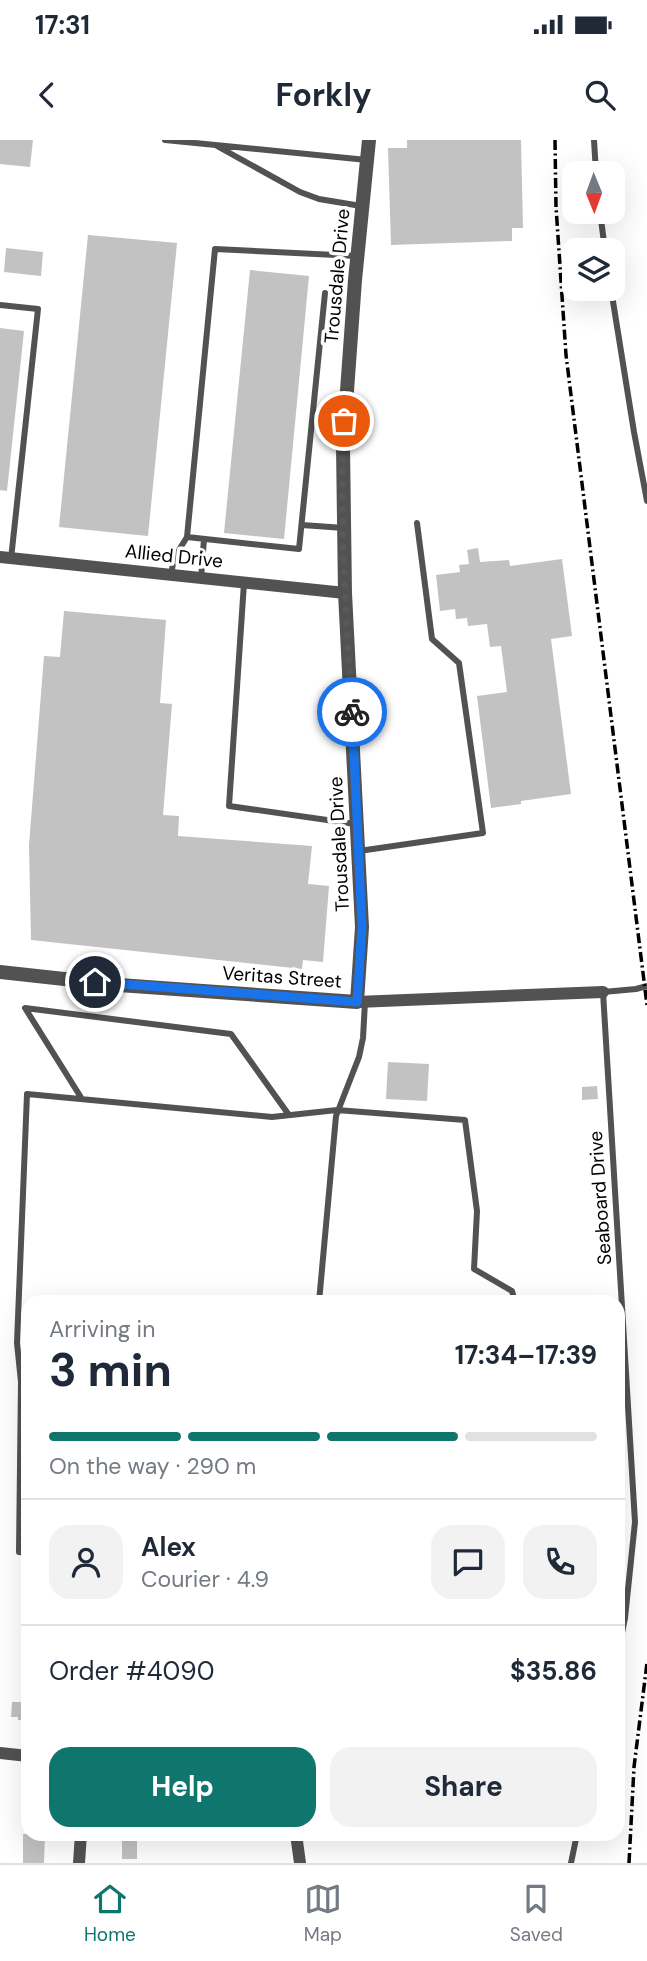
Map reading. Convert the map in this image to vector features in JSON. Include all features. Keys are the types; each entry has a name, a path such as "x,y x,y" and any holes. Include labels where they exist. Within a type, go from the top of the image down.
{"street":[{"name":"Trousdale Drive","path":"361,1002 362,927 345,593 343,446 369,140"},
{"name":"Allied Drive","path":"6,558 345,593"},
{"name":"Veritas Street","path":"0,972 118,985 361,1002 603,992"},
{"path":"0,1753 21,1755"},
{"path":"79,1863 81,1841"},
{"path":"297,1841 300,1863"}],"lane":[{"path":"165,140 367,160"},
{"path":"594,140 595,161"},
{"path":"216,145 319,200 362,206"},
{"path":"171,575 174,558 187,537 215,249 358,257"},
{"path":"187,537 299,550 325,293"},
{"path":"613,301 647,501"},
{"path":"0,305 38,309 6,558"},
{"path":"359,851 484,833 459,663 432,639 417,523"},
{"path":"302,525 344,528"},
{"path":"201,579 204,539"},
{"path":"244,583 229,806 358,825"},
{"path":"603,992 647,986"},
{"name":"Seaboard Drive","path":"603,992 622,1295"},
{"path":"320,1295 337,1110 359,1057 363,1038 361,1002"},
{"path":"82,1099 25,1008 231,1034 289,1115"},
{"path":"21,1552 21,1382 17,1343 27,1094 272,1117 337,1110 465,1120 477,1211 474,1269 512,1291 513,1295"},
{"name":"Seaboard Drive","path":"625,1344 635,1522 625,1618"},
{"path":"571,1863 576,1841"}],"building":[{"path":"0,140 33,140 30,167 0,164"},
{"path":"407,140 521,140 523,228 512,228 512,241 391,245 388,148 407,148"},
{"path":"88,235 177,243 148,536 59,527"},
{"path":"6,248 43,252 41,276 4,272"},
{"path":"250,270 309,276 284,539 224,533"},
{"path":"0,328 24,331 7,491 0,490"},
{"path":"478,548 480,562 509,560 510,566 562,559 572,636 551,639 571,794 491,808 477,696 507,692 501,646 490,647 487,624 468,626 467,618 456,619 455,609 440,611 436,575 460,572 459,565 469,564 467,550"},
{"path":"64,611 166,620 160,703 172,704 163,815 179,816 178,836 312,846 308,884 329,886 323,962 303,960 302,969 31,940 29,845 44,656 60,657"},
{"path":"388,1062 429,1064 427,1101 386,1099"},
{"path":"597,1086 598,1099 582,1100 582,1087"},
{"path":"12,1702 21,1702 21,1720 11,1717"},
{"path":"23,1841 45,1841 44,1863 23,1863"},
{"path":"122,1841 137,1841 137,1859 122,1859"}],"railway":[{"path":"555,140 556,207 566,355 647,1005"},
{"path":"629,1863 634,1767 647,1663"}],"way so far":[{"path":"344,421 345,593 352,712"}],"route":[{"path":"95,982 357,1002 362,927 352,712"}]}
